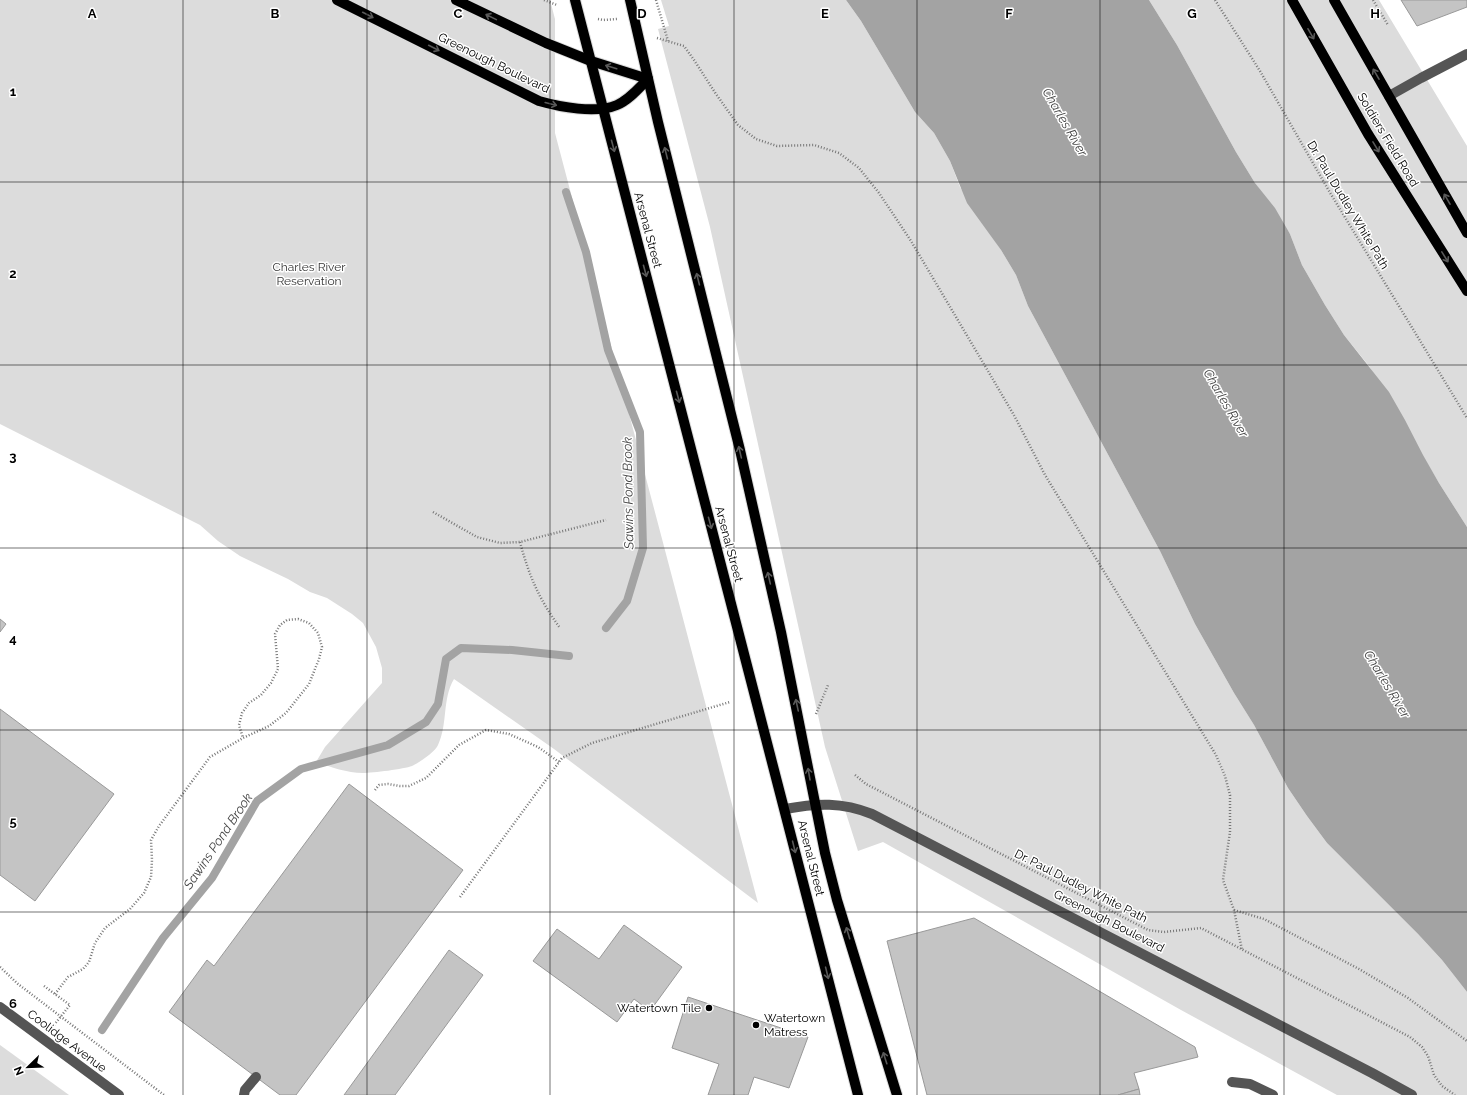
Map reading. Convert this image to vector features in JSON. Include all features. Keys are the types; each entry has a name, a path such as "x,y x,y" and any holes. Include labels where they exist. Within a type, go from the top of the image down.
{"main road":[{"name":"Greenough Boulevard","path":"337,0 539,101 565,107 592,109 610,107 620,103 633,94 648,79"},
{"path":"456,0 546,43 592,61 648,79"},
{"name":"Arsenal Street","path":"575,0 858,1095"},
{"name":"Arsenal Street","path":"630,0 648,79 740,450 782,632 801,726 814,804 825,853 897,1095"},
{"name":"Soldiers Field Road","path":"1292,0 1372,141 1467,291"},
{"name":"Soldiers Field Road","path":"1334,0 1467,233"}],"street":[{"path":"1389,96 1467,54"},
{"name":"Greenough Boulevard","path":"785,809 814,804 845,805 859,809 887,821 1365,1069 1412,1095"},
{"name":"Coolidge Avenue","path":"0,1007 119,1095"},
{"path":"244,1095 245,1090 256,1077"},
{"path":"1232,1082 1250,1084 1273,1095"}],"path":[{"path":"544,0 578,14 603,20 617,19 638,32 684,46 738,125 756,138 777,146 814,145 839,153 859,168 880,193 911,241 1015,417 1045,475 1216,755 1225,776 1230,794 1230,832 1223,880 1234,910 1242,950"},
{"path":"656,0 669,41"},
{"name":"Dr. Paul Dudley White Path","path":"1215,0 1260,71 1341,211 1467,418"},
{"path":"1373,0 1388,25"},
{"path":"433,512 477,537 500,543 520,542 606,520"},
{"path":"520,542 525,561 539,597 560,628"},
{"path":"55,994 68,977 83,969 89,962 95,943 105,928 130,909 144,893 151,877 151,840 158,826 210,757 243,738 269,726 286,713 309,684 320,658 322,647 318,633 309,623 298,619 287,620 280,625 275,634 278,668 266,689 249,703 242,713 239,725 243,738"},
{"path":"460,897 562,758 592,743 730,702"},
{"path":"375,790 379,785 388,784 409,786 426,778 459,745 486,730 509,734 538,747 559,762"},
{"name":"Dr. Paul Dudley White Path","path":"854,775 866,784 1148,930 1164,932 1201,928 1410,1037 1422,1047 1428,1056 1434,1075 1442,1086 1455,1095"},
{"path":"1234,910 1264,919 1359,969 1408,998 1467,1041"},
{"path":"0,967 18,984 164,1095"},
{"path":"44,986 70,1005 54,1025"}],"green space":[{"name":"Charles River Reservation","path":"0,0 550,0 555,19 555,133 758,903 554,749 454,679 450,687 446,703 443,729 437,748 419,762 412,766 381,772 357,773 333,768 316,762 325,747 382,683 382,668 376,647 363,623 327,598 310,592 288,579 240,556 218,541 200,525 0,424"},
{"path":"661,0 846,0 861,21 915,112 934,133 950,161 960,187 1016,275 1028,306 1160,551 1195,624 1254,725 1288,788 1327,843 1418,934 1442,960 1467,992 1467,1095 1337,1095 1181,1010 883,842 858,851 825,747 710,227 658,29 669,26"},
{"path":"1149,0 1379,0 1467,146 1467,527 1369,366 1344,335 1325,305 1302,265 1290,234 1236,152 1177,45"},
{"path":"0,1045 69,1095 0,1095"}],"water":[{"name":"Charles River","path":"846,0 1149,0 1177,45 1236,152 1255,183 1275,208 1290,234 1302,265 1325,305 1344,335 1389,392 1439,483 1467,527 1467,992 1442,960 1418,934 1327,843 1288,788 1254,725 1195,624 1160,551 1028,306 1016,275 1001,250 967,203 950,161 934,133 915,112 861,21"}],"building":[{"path":"1401,0 1467,0 1467,7 1417,26"},
{"path":"0,619 6,624 0,632"},
{"path":"0,709 114,794 35,901 0,875"},
{"path":"349,784 463,870 296,1095 280,1095 169,1012 207,960 214,966"},
{"path":"974,918 1195,1047 1198,1057 1134,1073 1139,1089 1118,1095 927,1095 887,941"},
{"path":"624,925 682,967 650,1011 634,999 617,1022 533,961 557,929 599,959"},
{"path":"449,950 483,975 395,1095 344,1095"},
{"path":"688,997 808,1037 789,1088 754,1077 748,1095 708,1095 719,1064 672,1048"},
{"path":"1139,1089 1140,1095 1118,1095"}],"waterway":[{"name":"Sawins Pond Brook","path":"566,192 586,252 608,350 640,432 643,548 627,601 606,628"},
{"name":"Sawins Pond Brook","path":"102,1030 163,938 212,878 257,801 301,769 388,745 426,722 438,704 446,659 461,648 512,650 569,656"}],"place":[{"name":"Watertown Tile","path":"709,1008"},
{"name":"Watertown Matress","path":"756,1025"}]}
